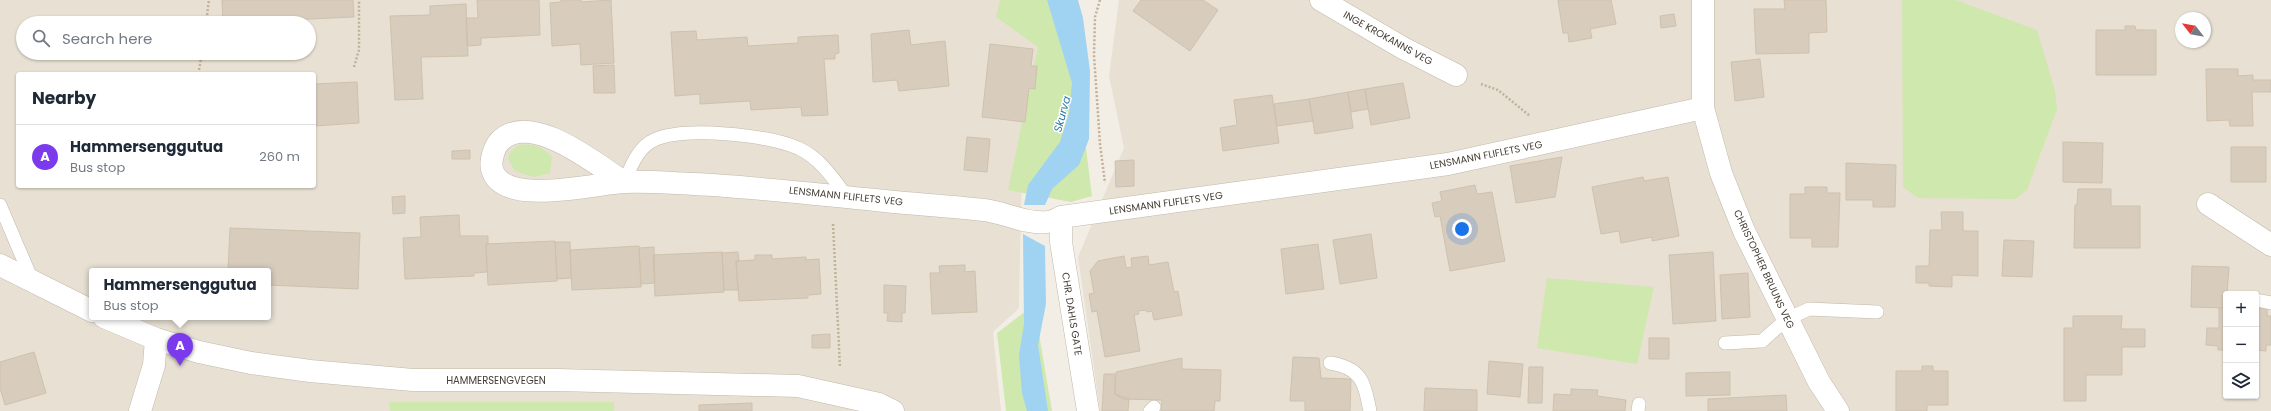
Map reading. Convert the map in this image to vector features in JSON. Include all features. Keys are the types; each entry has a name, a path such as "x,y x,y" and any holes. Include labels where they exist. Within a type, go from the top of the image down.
{"street":[{"name":"INGE KROKANNS VEG","path":"1321,0 1403,48 1456,76"},
{"name":"CHRISTOPHER BRUUNS VEG","path":"1703,0 1703,108 1721,173 1744,231 1787,319 1819,382 1838,411"},
{"name":"LENSMANN FLIFLETS VEG","path":"624,182 558,141 538,132 517,131 500,141 494,151 491,165 494,177 502,184 517,190 534,191 624,182 770,188 987,210 1018,218 1054,220 1101,212 1448,164 1703,108"},
{"path":"2208,204 2271,245"},
{"name":"CHR. DAHLS GATE","path":"1054,220 1061,242 1088,411"},
{"path":"0,265 89,310"},
{"name":"HAMMERSENGVEGEN","path":"111,320 156,339 200,352 251,363 413,380 720,382 798,386 879,404 893,411"},
{"path":"140,411 154,365 156,339"}],"lane":[{"path":"624,182 638,154 653,140 677,135 711,133 769,139 798,149 821,164 839,196"},
{"path":"0,205 32,281"},
{"path":"2259,300 2271,302"},
{"path":"1726,343 1762,341 1787,319 1809,309 1877,312"},
{"path":"1330,363 1345,365 1355,372 1365,384 1370,411"}],"path":[{"path":"207,16 209,0"},
{"path":"354,67 359,50 359,0"},
{"path":"1100,0 1096,17 1094,55 1100,144 1106,182 1101,212"},
{"path":"200,70 201,60"},
{"path":"1456,76 1498,90 1560,140"},
{"path":"839,196 840,395"}],"shaded area":[{"path":"0,0 1028,0 1044,42 1022,167 1019,308 993,332 1001,411 0,411"},
{"path":"1119,0 2271,0 2271,411 1100,411 1078,257 1124,148 1109,76"}],"green space":[{"path":"1000,0 1078,0 1072,38 1092,196 1071,202 1008,190 1038,47 996,17"},
{"path":"1902,0 1956,0 2037,30 2055,91 2057,109 2027,190 2015,199 1918,198 1903,187"},
{"path":"519,145 537,146 549,154 552,157 550,173 534,177 515,171 508,159 511,151"},
{"path":"1547,278 1654,287 1637,364 1537,348"},
{"path":"1034,305 1052,411 1006,411 997,333"},
{"path":"389,402 614,402 614,411 390,411"}],"water":[{"path":"1047,0 1078,0 1083,18 1090,71 1089,139 1079,165 1052,189 1045,205 1024,205 1028,185 1060,142 1069,113 1072,83"},
{"path":"1023,234 1045,246 1046,304 1038,345 1048,411 1027,411 1022,393 1019,355 1024,324"}],"building":[{"path":"222,0 353,0 354,17 316,19 316,16 223,16"},
{"path":"477,0 539,0 540,35 481,38 481,45 467,46 466,18 478,18"},
{"path":"561,0 581,0 581,2 611,0 614,63 581,65 580,44 552,46 550,3 561,2"},
{"path":"1141,0 1203,0 1218,10 1190,51 1133,11"},
{"path":"1558,0 1611,0 1616,24 1590,29 1592,38 1569,42 1568,33 1563,33"},
{"path":"1784,0 1826,0 1827,32 1809,33 1809,53 1756,54 1754,9 1785,9"},
{"path":"466,4 468,56 421,57 423,99 395,100 390,16 430,15 430,6"},
{"path":"1674,14 1676,26 1661,28 1660,16"},
{"path":"2125,26 2135,26 2136,30 2156,30 2156,75 2096,75 2096,30 2125,30"},
{"path":"909,30 911,45 945,41 949,86 899,91 897,80 873,82 871,34"},
{"path":"696,31 697,40 747,37 748,46 798,43 798,37 838,35 839,53 835,54 835,59 824,59 828,115 802,116 801,107 751,110 750,101 700,104 700,94 675,96 671,32"},
{"path":"990,44 1033,49 1031,66 1037,66 1035,89 1029,88 1025,122 982,117"},
{"path":"1760,59 1764,97 1735,101 1731,62"},
{"path":"614,65 615,93 594,93 593,66"},
{"path":"2206,69 2238,69 2238,76 2253,75 2253,80 2271,80 2271,92 2252,92 2253,126 2230,126 2229,120 2207,121"},
{"path":"357,82 359,123 316,126 316,84"},
{"path":"1403,83 1410,118 1371,125 1365,89"},
{"path":"1365,89 1368,109 1351,112 1348,92"},
{"path":"1348,92 1353,128 1315,134 1309,99"},
{"path":"1272,95 1279,143 1223,151 1220,128 1237,125 1234,100"},
{"path":"1309,99 1313,121 1277,126 1274,104"},
{"path":"967,137 990,139 987,172 964,170"},
{"path":"2063,142 2103,143 2102,183 2063,182"},
{"path":"2231,147 2266,147 2266,182 2231,182"},
{"path":"470,150 470,159 452,159 452,151"},
{"path":"1562,157 1555,197 1516,203 1510,166"},
{"path":"1134,160 1134,186 1116,187 1115,161"},
{"path":"1846,163 1896,165 1895,207 1873,207 1873,200 1846,200"},
{"path":"1643,177 1644,181 1668,177 1679,236 1652,241 1652,237 1621,243 1619,231 1601,234 1592,187"},
{"path":"1475,185 1477,194 1492,192 1505,261 1450,271 1440,216 1435,217 1432,203 1442,201 1440,192"},
{"path":"1805,187 1827,187 1827,193 1840,193 1838,247 1812,247 1812,238 1790,238 1790,194 1805,194"},
{"path":"2078,189 2111,189 2111,206 2140,206 2140,248 2074,248 2075,205 2077,205"},
{"path":"405,196 405,213 393,214 392,197"},
{"path":"1941,212 1963,212 1963,231 1978,231 1978,276 1952,275 1952,287 1929,286 1929,283 1916,283 1916,266 1929,266 1930,230 1942,230"},
{"path":"459,215 460,236 488,236 488,244 486,244 487,272 474,273 474,276 405,279 403,238 421,237 420,217"},
{"path":"230,228 360,233 358,289 271,285 271,268 228,268"},
{"path":"1371,234 1377,278 1340,284 1333,240"},
{"path":"2004,240 2034,241 2032,277 2002,276"},
{"path":"555,241 557,281 488,285 486,244"},
{"path":"555,242 570,242 571,278 557,279"},
{"path":"1318,244 1324,289 1286,294 1281,249"},
{"path":"639,246 641,287 572,290 570,250"},
{"path":"654,247 655,283 641,284 639,248"},
{"path":"722,252 724,292 655,296 653,255"},
{"path":"738,252 739,261 736,261 738,290 724,290 722,253"},
{"path":"1713,252 1716,321 1673,324 1669,255"},
{"path":"755,255 772,255 772,259 806,257 806,260 819,259 821,294 808,295 808,298 739,301 736,261 755,260"},
{"path":"1124,256 1126,268 1132,267 1131,258 1148,256 1149,265 1168,262 1174,292 1178,291 1182,315 1154,320 1152,311 1138,311 1139,314 1134,315 1140,351 1105,357 1097,311 1092,312 1089,294 1094,293 1090,271 1098,261"},
{"path":"965,265 965,272 975,271 977,312 932,314 930,273 940,273 939,266"},
{"path":"2192,266 2229,267 2227,291 2223,291 2223,308 2191,307"},
{"path":"1748,273 1750,317 1722,319 1720,275"},
{"path":"884,285 906,286 905,313 902,313 902,322 887,321 888,313 884,313"},
{"path":"2219,308 2223,308 2223,350 2218,350 2218,346 2206,345 2207,328 2219,328"},
{"path":"2259,308 2267,309 2267,316 2271,316 2271,345 2266,345 2266,351 2259,350"},
{"path":"2073,316 2122,316 2121,329 2145,329 2145,347 2122,347 2122,375 2086,375 2086,401 2064,401 2064,328 2073,328"},
{"path":"830,334 830,348 812,348 812,335"},
{"path":"1649,338 1669,338 1669,359 1649,359"},
{"path":"34,352 46,393 5,405 0,388 0,362"},
{"path":"1293,357 1319,358 1321,378 1351,379 1350,411 1305,411 1305,401 1290,401"},
{"path":"1182,358 1182,369 1221,370 1220,401 1215,401 1214,411 1161,411 1162,400 1123,399 1115,394 1116,372"},
{"path":"1489,361 1523,364 1520,397 1487,394"},
{"path":"1922,366 1933,366 1933,371 1948,371 1948,405 1927,405 1927,411 1896,411 1896,371 1922,371"},
{"path":"1529,367 1543,367 1542,403 1528,403"},
{"path":"1730,372 1730,395 1686,396 1686,373"},
{"path":"1104,374 1115,374 1115,394 1129,399 1128,411 1102,411"},
{"path":"1425,388 1477,390 1477,411 1424,411"},
{"path":"1571,389 1598,390 1597,396 1626,400 1625,411 1553,411 1554,394 1571,395"},
{"path":"1786,395 1787,411 1708,411 1708,399"},
{"path":"752,403 752,411 699,411 699,405"}],"place":[{"name":"Hammersenggutua","path":"180,366"}],"water label":[{"name":"Skurva","path":"1062,114"}]}
